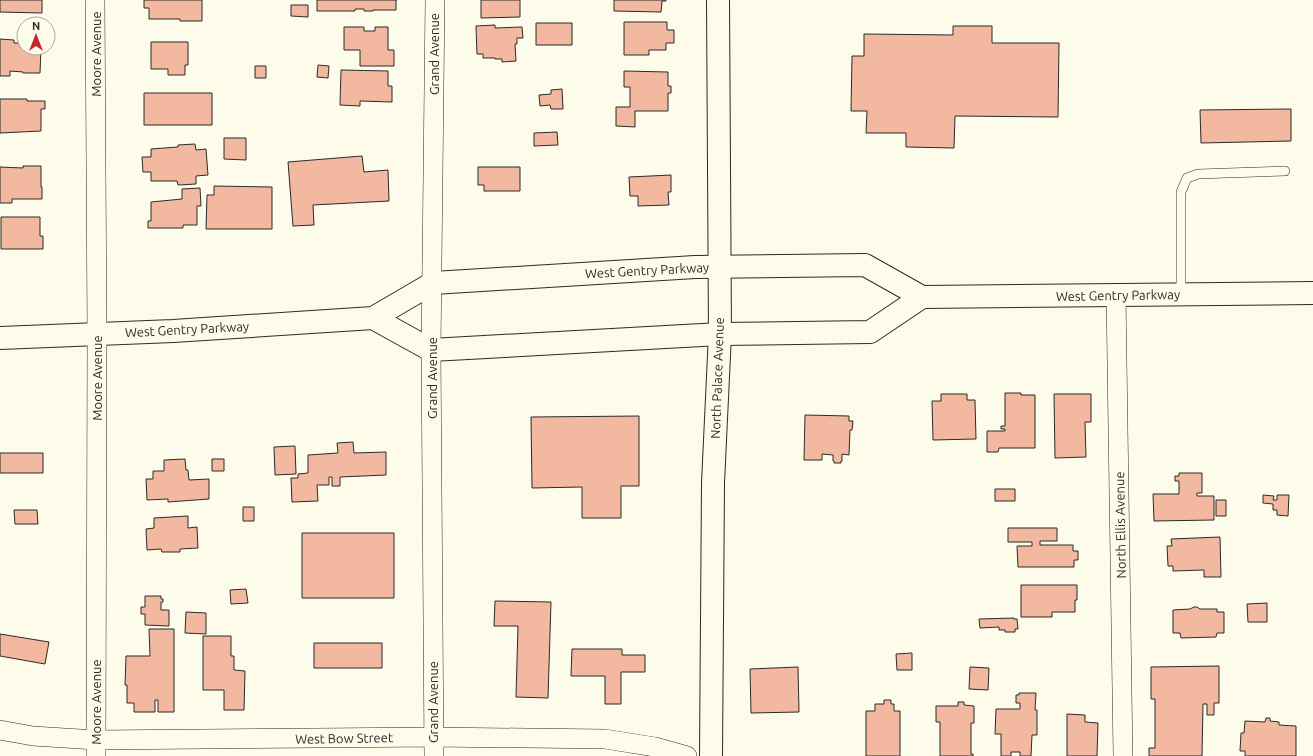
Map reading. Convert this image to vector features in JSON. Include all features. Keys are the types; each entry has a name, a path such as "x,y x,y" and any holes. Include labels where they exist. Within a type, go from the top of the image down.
{"main road":[{"name":"North Palace Avenue","path":"711,756 713,483 720,334 718,0"},
{"name":"West Gentry Parkway","path":"0,338 373,318 433,282 720,266 865,265 922,297 1313,293"},
{"path":"373,318 431,350 720,334 870,332 922,297"}],"street":[{"name":"Moore Avenue","path":"95,0 97,334 96,748"},
{"name":"Grand Avenue","path":"434,756 431,350 433,282 435,0"},
{"name":"North Ellis Avenue","path":"1116,295 1123,756"},
{"name":"West Bow Street","path":"0,730 96,748 434,737 605,738 655,747 687,756"}],"lane":[{"path":"1181,294 1182,192 1187,178 1198,174 1285,172"}],"building":[{"path":"0,0 42,0 42,13 0,12"},
{"path":"144,0 202,0 202,21 149,19 149,8 144,8"},
{"path":"317,0 396,0 396,10 364,11 364,9 355,9 355,11 317,11"},
{"path":"481,0 520,0 520,17 481,18"},
{"path":"614,0 666,1 662,1 661,12 614,11"},
{"path":"291,5 308,5 308,17 291,16"},
{"path":"624,22 667,22 667,30 674,30 674,43 666,43 666,50 649,50 649,55 624,55"},
{"path":"536,23 572,23 572,45 536,45"},
{"path":"495,25 495,28 522,27 523,38 517,38 517,44 515,44 516,61 502,62 502,59 483,58 483,54 477,54 476,26"},
{"path":"953,26 992,26 992,43 1059,43 1058,117 955,116 954,148 906,147 906,133 866,133 867,111 851,111 852,56 864,56 864,34 953,35"},
{"path":"344,27 364,27 364,31 375,31 375,27 388,27 388,50 394,50 394,66 360,66 360,50 344,50"},
{"path":"0,39 14,40 14,43 16,43 16,56 41,56 40,73 10,71 10,76 0,76"},
{"path":"151,42 188,42 188,65 185,65 185,75 168,75 168,69 151,69"},
{"path":"318,65 329,66 328,78 317,77"},
{"path":"255,66 266,66 266,78 255,78"},
{"path":"341,70 388,71 388,86 392,86 392,102 360,101 360,106 340,105"},
{"path":"624,71 668,72 668,86 671,86 671,93 668,93 668,111 635,111 635,127 616,126 616,107 630,107 630,87 624,87"},
{"path":"562,89 563,109 551,109 550,105 540,106 539,95 551,94 551,90"},
{"path":"144,93 212,93 212,125 144,125"},
{"path":"0,99 45,101 45,109 41,109 41,131 0,133"},
{"path":"1291,109 1291,141 1201,143 1200,110"},
{"path":"557,132 558,145 534,146 534,133"},
{"path":"224,138 246,138 246,160 224,159"},
{"path":"195,144 196,150 206,149 208,175 196,176 196,184 178,185 177,181 151,181 151,172 143,172 142,157 151,157 151,149"},
{"path":"362,156 364,172 388,170 389,201 313,205 314,225 293,226 288,162"},
{"path":"23,166 41,166 42,199 12,199 12,203 0,203 0,167 23,168"},
{"path":"478,167 520,167 520,191 484,191 484,185 478,185"},
{"path":"671,175 671,192 668,192 669,205 638,206 638,196 630,196 629,177"},
{"path":"214,186 272,187 272,229 206,229 207,195 214,195"},
{"path":"200,188 201,206 197,206 197,225 183,225 183,228 148,228 148,221 151,221 151,202 182,199 182,189"},
{"path":"1,217 40,217 40,236 43,236 43,249 1,249"},
{"path":"1005,393 1035,395 1035,448 999,448 998,452 987,452 987,431 1005,431 1005,429 1001,429 1001,426 1005,426"},
{"path":"941,394 967,394 967,400 975,400 976,439 933,440 932,401 941,401"},
{"path":"1054,394 1091,394 1091,422 1085,422 1086,457 1055,458"},
{"path":"805,415 849,416 849,421 853,421 852,430 850,430 849,455 842,454 841,463 834,463 833,455 822,454 822,460 804,460"},
{"path":"639,416 639,486 621,486 621,518 582,518 582,487 532,488 531,417"},
{"path":"353,442 354,453 386,452 386,475 340,477 340,486 332,486 332,477 329,477 329,485 317,485 318,501 292,502 291,478 298,478 298,474 308,473 308,455 338,453 337,443"},
{"path":"295,446 296,474 275,475 274,447"},
{"path":"0,453 43,453 43,473 0,473"},
{"path":"185,459 189,480 209,479 209,499 168,502 168,499 147,500 146,479 153,479 153,471 164,471 164,460"},
{"path":"212,459 224,459 224,471 212,471"},
{"path":"1179,473 1202,473 1202,493 1197,493 1197,496 1214,496 1214,520 1154,521 1153,494 1179,494 1179,481 1175,481 1175,476 1179,476"},
{"path":"995,489 1015,489 1015,501 995,501"},
{"path":"1263,495 1274,496 1273,500 1277,500 1277,495 1289,495 1288,516 1277,515 1277,510 1273,510 1273,504 1263,503"},
{"path":"1216,500 1226,500 1226,516 1216,516"},
{"path":"243,507 254,507 254,521 243,521"},
{"path":"14,510 37,510 38,524 15,524"},
{"path":"188,516 188,528 197,527 198,548 180,549 180,552 162,552 161,549 147,550 146,529 154,528 154,518"},
{"path":"1008,528 1057,528 1057,541 1040,541 1040,545 1073,545 1073,551 1078,551 1078,560 1074,560 1074,567 1018,567 1017,546 1032,546 1032,542 1008,542"},
{"path":"302,533 394,533 394,598 302,598"},
{"path":"1220,537 1221,577 1204,577 1204,570 1173,571 1173,566 1168,566 1167,546 1172,546 1171,539"},
{"path":"1021,585 1077,585 1075,612 1052,612 1052,617 1021,617"},
{"path":"246,589 248,603 231,604 230,590"},
{"path":"145,596 161,596 163,602 161,602 161,610 169,610 169,626 145,625 145,614 141,614 141,607 145,607"},
{"path":"495,601 551,602 548,698 516,697 518,626 494,626"},
{"path":"1267,603 1267,622 1248,622 1247,604"},
{"path":"1194,607 1200,609 1217,609 1217,612 1224,612 1224,633 1217,633 1216,637 1181,638 1180,633 1173,633 1173,610 1190,609"},
{"path":"186,612 206,613 206,634 185,633"},
{"path":"979,619 1017,619 1018,629 1015,629 1015,632 1005,632 1005,630 999,630 999,627 980,628"},
{"path":"149,629 174,629 174,712 158,712 158,700 155,700 155,712 134,712 134,703 127,703 127,685 125,685 126,656 150,656"},
{"path":"0,634 49,642 45,664 0,656"},
{"path":"203,636 231,636 231,656 234,656 234,670 245,671 244,710 224,710 224,690 203,690"},
{"path":"314,643 382,643 382,668 314,668"},
{"path":"572,649 622,649 622,655 645,655 645,672 621,672 621,704 605,704 605,676 571,676"},
{"path":"912,653 912,670 897,670 896,654"},
{"path":"1219,666 1219,703 1214,703 1214,715 1207,715 1207,704 1203,704 1202,756 1149,756 1149,748 1155,748 1155,699 1151,699 1151,667"},
{"path":"798,667 799,712 751,713 750,669"},
{"path":"970,667 989,668 988,690 969,689"},
{"path":"1019,693 1036,693 1035,710 1037,710 1037,735 1032,735 1031,756 1020,756 1020,752 1011,752 1011,756 1001,756 1001,734 995,734 996,709 1020,709 1020,703 1016,703 1016,695 1019,695"},
{"path":"884,700 891,700 891,704 894,704 894,711 900,711 900,756 866,756 866,711 875,711 875,704 884,704"},
{"path":"958,702 964,702 964,705 974,706 974,723 971,723 971,754 973,754 973,756 940,756 940,722 936,722 936,706 958,706"},
{"path":"1067,714 1085,715 1085,722 1098,723 1097,756 1067,756"},
{"path":"1266,718 1270,718 1270,721 1279,722 1279,725 1296,726 1296,756 1245,756 1245,751 1240,751 1241,733 1244,733 1245,721 1265,722"}]}
